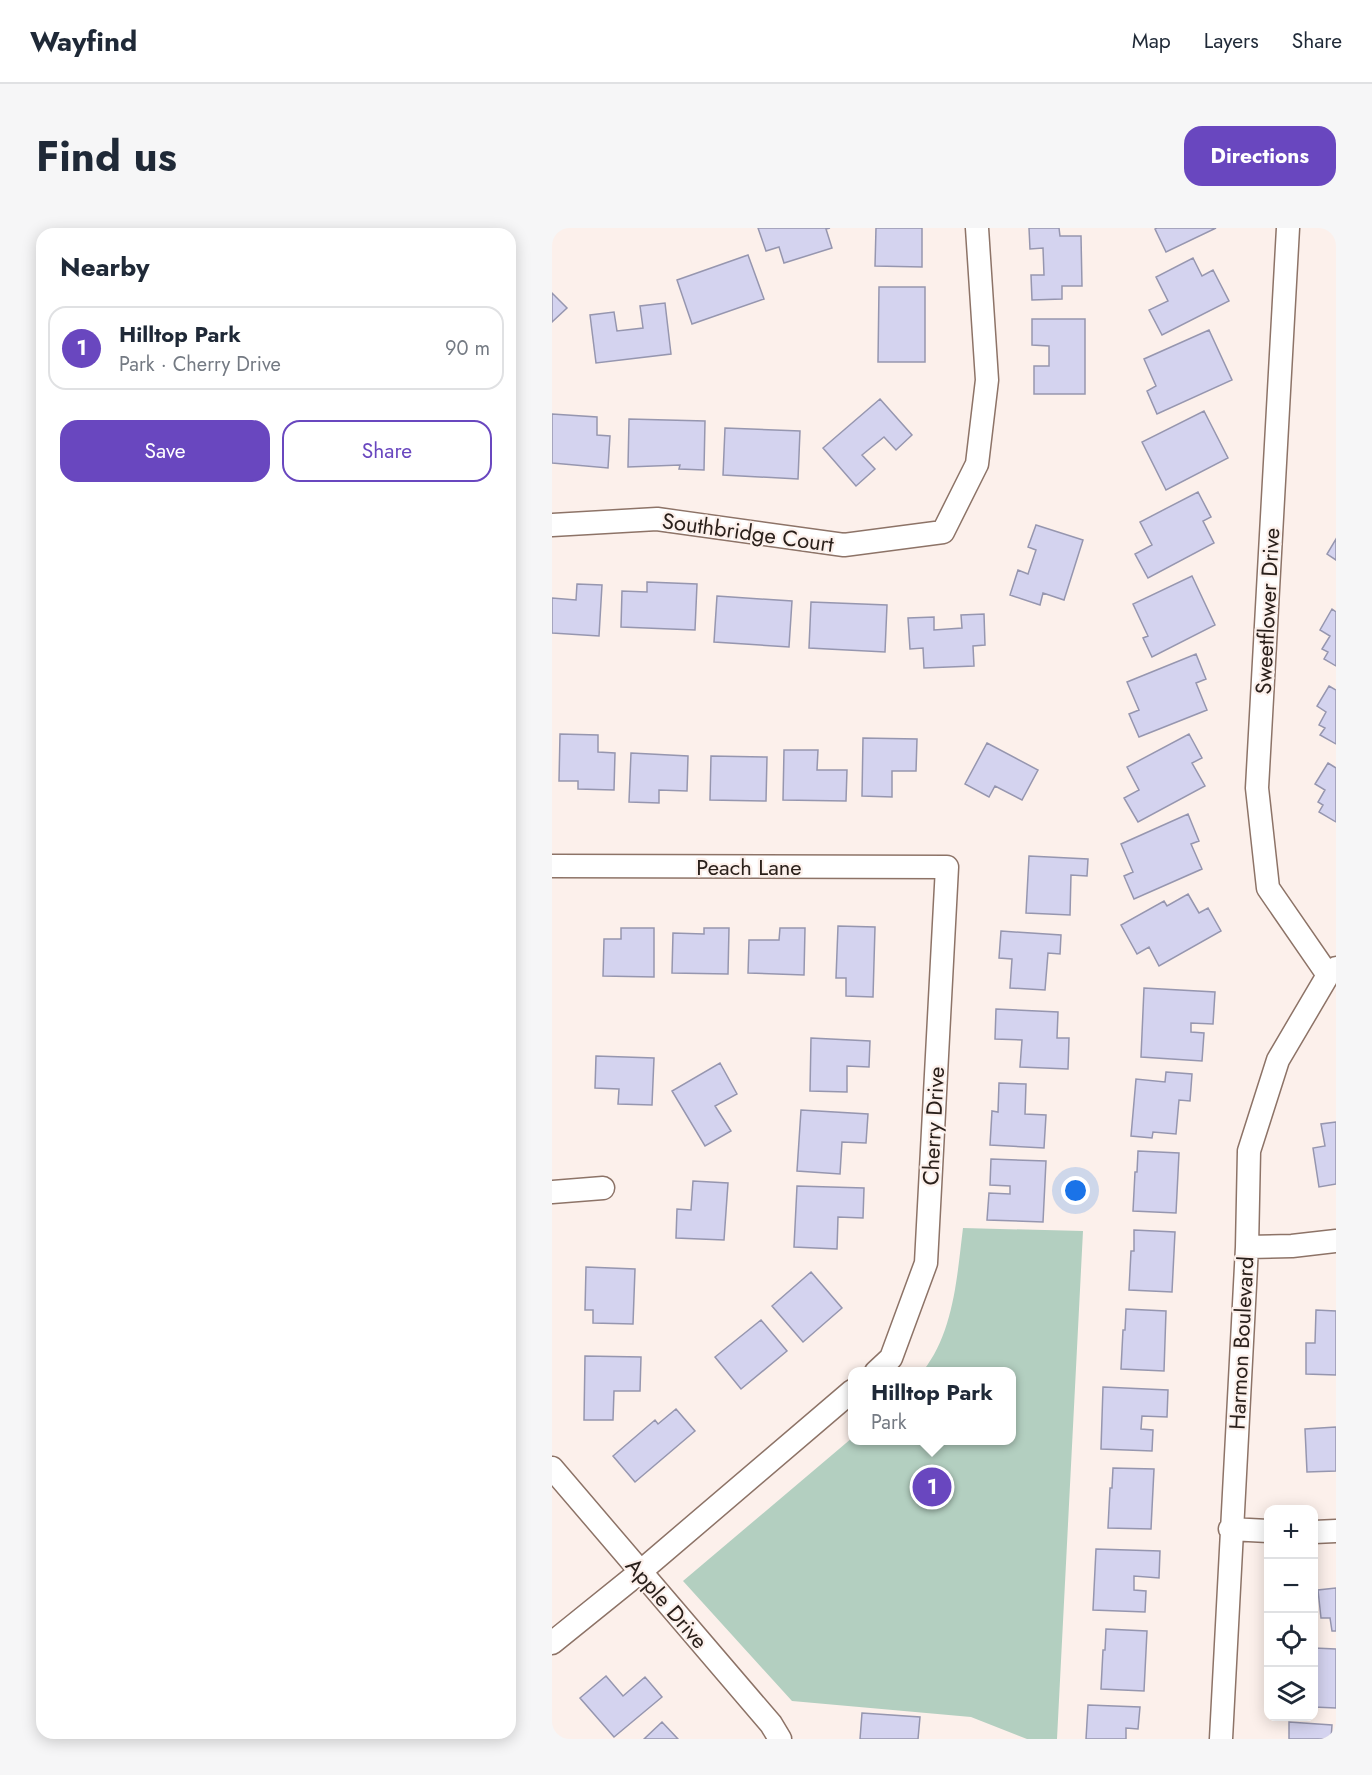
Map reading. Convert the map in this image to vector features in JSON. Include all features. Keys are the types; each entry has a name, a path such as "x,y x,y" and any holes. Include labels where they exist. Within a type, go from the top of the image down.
{"street":[{"name":"Southbridge Court","path":"552,525 657,519 844,545 943,532 977,464 987,380 978,228"},
{"name":"Sweetflower Drive","path":"1288,228 1257,788 1268,888 1332,971"},
{"name":"Peach Lane","path":"552,866 947,867"},
{"name":"Cherry Drive","path":"881,1367 891,1358 926,1263 947,867"},
{"name":"Harmon Boulevard","path":"1221,1739 1230,1528 1247,1247 1249,1151 1278,1060 1332,971"},
{"path":"552,1192 603,1188"},
{"path":"1247,1247 1292,1246 1336,1241"},
{"path":"552,1643 640,1572 848,1394"},
{"name":"Apple Drive","path":"552,1468 771,1724 780,1739"},
{"path":"1230,1528 1264,1531"},
{"path":"1318,1532 1336,1531"}],"green space":[{"path":"963,1228 1083,1231 1057,1739 1027,1739 971,1717 792,1701 683,1581 848,1441 848,1445 1016,1445 1016,1367 926,1367 948,1321 956,1284"}],"building":[{"path":"758,228 830,228 826,229 832,248 784,263 779,247 766,251"},
{"path":"876,228 922,228 922,267 875,266"},
{"path":"1029,228 1059,228 1060,236 1081,236 1082,286 1062,286 1062,299 1032,300 1031,275 1044,275 1043,248 1030,249"},
{"path":"1216,228 1166,252 1155,229"},
{"path":"748,255 764,299 692,324 677,280"},
{"path":"1193,258 1202,276 1213,270 1229,301 1162,335 1149,310 1168,301 1156,277"},
{"path":"879,287 925,287 925,362 878,362"},
{"path":"552,293 567,308 552,322"},
{"path":"665,303 671,354 596,363 590,315 614,312 617,331 643,328 640,306"},
{"path":"1032,319 1085,319 1085,394 1034,394 1034,366 1049,366 1049,346 1032,345"},
{"path":"1209,330 1232,380 1157,414 1147,391 1156,386 1144,359"},
{"path":"880,399 912,435 896,450 884,437 862,455 875,469 856,486 823,448"},
{"path":"1204,411 1228,458 1166,490 1142,442"},
{"path":"552,414 597,417 597,435 610,436 608,468 552,463"},
{"path":"629,419 705,421 704,470 679,469 680,465 628,467"},
{"path":"725,428 800,431 798,479 723,475"},
{"path":"1198,492 1211,517 1203,521 1214,543 1148,578 1135,554 1152,545 1140,522"},
{"path":"1036,525 1083,540 1064,600 1043,593 1040,605 1010,595 1018,570 1028,574 1036,550 1028,547"},
{"path":"1336,539 1336,560 1327,554"},
{"path":"1192,576 1215,625 1152,657 1143,638 1148,636 1133,604"},
{"path":"647,582 697,584 695,630 621,627 622,591 647,592"},
{"path":"577,584 602,585 599,636 552,633 552,598 576,600"},
{"path":"717,596 792,601 789,647 714,642"},
{"path":"811,602 887,605 885,652 809,648"},
{"path":"1332,609 1336,612 1336,666 1324,659 1328,652 1322,649 1330,636 1320,630"},
{"path":"984,614 985,645 973,646 974,666 924,668 923,648 910,649 908,618 934,617 934,630 962,628 961,615"},
{"path":"1196,654 1206,679 1196,683 1207,710 1139,737 1129,714 1139,710 1127,682"},
{"path":"1329,686 1336,690 1336,744 1320,735 1325,728 1319,725 1326,712 1317,706"},
{"path":"560,734 598,735 598,752 615,753 614,790 578,789 578,781 559,781"},
{"path":"1189,734 1202,758 1192,763 1205,786 1138,822 1124,798 1139,790 1127,767"},
{"path":"863,738 917,739 916,771 892,771 892,797 862,796"},
{"path":"987,743 1038,770 1022,800 995,786 989,797 965,784"},
{"path":"784,750 818,750 817,770 847,770 846,801 783,800"},
{"path":"631,753 688,756 687,791 659,790 659,803 629,802"},
{"path":"711,756 767,757 766,801 710,800"},
{"path":"1328,763 1336,768 1336,822 1319,812 1323,805 1318,802 1325,790 1315,784"},
{"path":"1188,814 1199,841 1191,844 1202,869 1134,899 1124,876 1133,872 1121,844"},
{"path":"1029,856 1088,859 1087,876 1071,875 1070,915 1026,913"},
{"path":"1188,894 1199,913 1208,908 1221,931 1159,966 1149,947 1137,954 1121,925 1164,901 1167,906"},
{"path":"838,926 875,927 873,997 846,996 846,978 836,978"},
{"path":"621,928 654,928 654,977 603,976 604,939 621,939"},
{"path":"704,928 729,928 728,974 672,973 673,933 704,934"},
{"path":"780,928 805,928 804,975 748,973 749,940 779,940"},
{"path":"1001,931 1061,935 1060,954 1048,953 1045,990 1010,988 1012,959 999,958"},
{"path":"1144,988 1215,992 1213,1024 1191,1023 1191,1032 1204,1033 1202,1061 1141,1057"},
{"path":"996,1009 1058,1012 1057,1038 1069,1038 1068,1069 1020,1067 1022,1040 995,1039"},
{"path":"811,1038 870,1041 869,1067 847,1066 847,1092 810,1091"},
{"path":"596,1056 654,1058 652,1105 618,1104 619,1089 595,1088"},
{"path":"720,1063 737,1094 715,1106 731,1131 705,1146 672,1091"},
{"path":"1166,1072 1192,1074 1190,1101 1179,1100 1176,1134 1153,1132 1152,1138 1131,1136 1136,1079 1165,1082"},
{"path":"999,1083 1026,1084 1025,1114 1046,1115 1044,1148 990,1145 992,1111 998,1112"},
{"path":"801,1110 868,1114 866,1143 842,1142 840,1174 797,1171"},
{"path":"1336,1122 1336,1184 1319,1187 1313,1148 1325,1146 1321,1124"},
{"path":"1138,1151 1179,1153 1176,1213 1133,1211"},
{"path":"991,1159 1046,1161 1043,1222 987,1220 989,1193 1010,1194 1010,1186 990,1185"},
{"path":"693,1181 728,1183 724,1240 676,1238 677,1209 691,1210"},
{"path":"797,1186 864,1188 863,1218 838,1217 837,1249 794,1247"},
{"path":"1134,1230 1175,1232 1172,1292 1129,1290"},
{"path":"586,1267 635,1269 633,1324 593,1323 593,1310 585,1310"},
{"path":"811,1272 842,1308 803,1342 772,1306"},
{"path":"1126,1309 1166,1311 1164,1371 1121,1369"},
{"path":"1316,1310 1336,1311 1336,1375 1306,1374 1306,1343 1315,1343"},
{"path":"761,1320 787,1351 741,1389 715,1357"},
{"path":"585,1356 641,1357 640,1391 614,1391 613,1420 584,1420"},
{"path":"1103,1387 1168,1390 1167,1417 1142,1416 1141,1429 1153,1430 1152,1451 1101,1449"},
{"path":"676,1409 695,1431 635,1482 613,1456 655,1420 658,1424"},
{"path":"1336,1427 1336,1471 1307,1472 1305,1429"},
{"path":"1113,1468 1154,1469 1151,1529 1108,1528"},
{"path":"1096,1549 1160,1551 1159,1578 1134,1576 1134,1590 1146,1591 1145,1612 1093,1610"},
{"path":"1336,1588 1336,1631 1332,1631 1330,1618 1321,1618 1318,1590"},
{"path":"1106,1629 1147,1631 1144,1691 1101,1689"},
{"path":"1318,1648 1336,1649 1336,1708 1318,1707"},
{"path":"606,1676 623,1696 645,1677 662,1697 614,1737 580,1698"},
{"path":"1088,1705 1140,1707 1138,1729 1126,1728 1126,1739 1086,1739"},
{"path":"862,1713 920,1717 918,1739 860,1739"},
{"path":"662,1722 678,1739 644,1739"},
{"path":"1289,1722 1332,1725 1331,1739 1289,1739"}],"place":[{"name":"Hilltop Park","path":"932,1487"}]}
